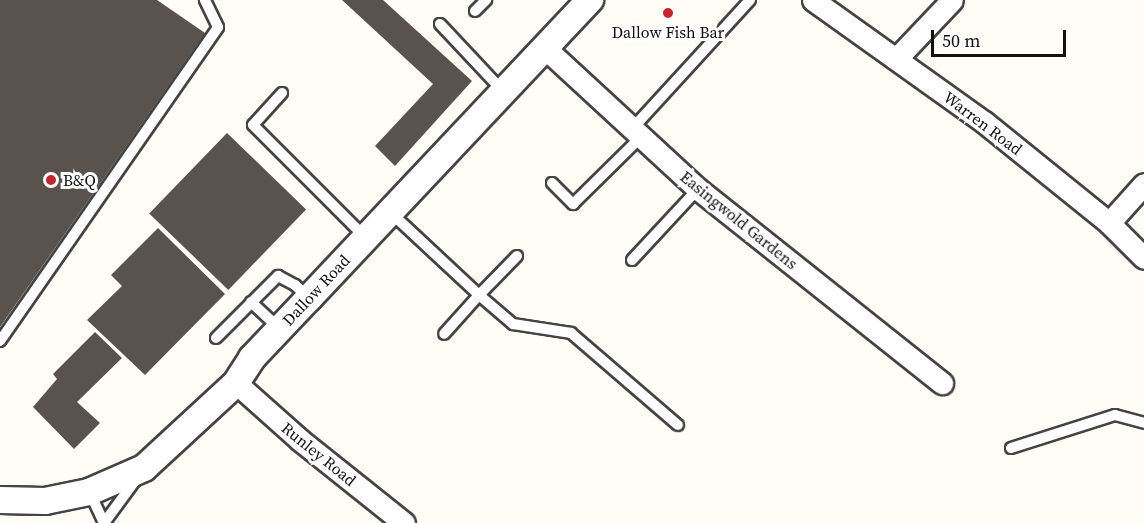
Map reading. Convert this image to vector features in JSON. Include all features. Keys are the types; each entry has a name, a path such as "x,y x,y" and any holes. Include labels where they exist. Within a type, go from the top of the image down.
{"street":[{"name":"Dallow Road","path":"0,501 45,501 89,492 144,468 236,383 252,358 590,0"},
{"name":"Warren Road","path":"813,0 984,122 1109,222 1144,258"},
{"path":"896,59 952,0"},
{"name":"Easingwold Gardens","path":"545,48 698,189 942,383"},
{"path":"1109,222 1144,184"},
{"name":"Runley Road","path":"236,383 300,440 404,523"}],"lane":[{"path":"0,341 218,27 205,0"},
{"path":"475,11 486,0"},
{"path":"552,183 573,204 750,0"},
{"path":"441,24 503,92"},
{"path":"282,93 253,125 365,237"},
{"path":"633,260 698,189"},
{"path":"389,212 513,324 571,333 678,425"},
{"path":"444,334 517,256"},
{"path":"216,338 278,276 290,281 309,298"},
{"path":"252,302 280,329"},
{"path":"1011,448 1115,415 1144,423"},
{"path":"89,492 104,523 115,511 144,468"}],"building":[{"name":"B&Q","path":"0,0 157,0 205,33 0,327"},
{"path":"342,0 383,0 472,81 395,166 375,146 433,84"},
{"path":"227,133 306,209 228,290 149,214"},
{"path":"158,228 225,294 145,375 87,320 122,286 111,275"},
{"path":"95,332 122,358 77,402 100,423 74,449 33,407 57,379 53,374"}],"place":[{"name":"Dallow Fish Bar","path":"668,13"},
{"name":"B&Q","path":"51,180"}]}
